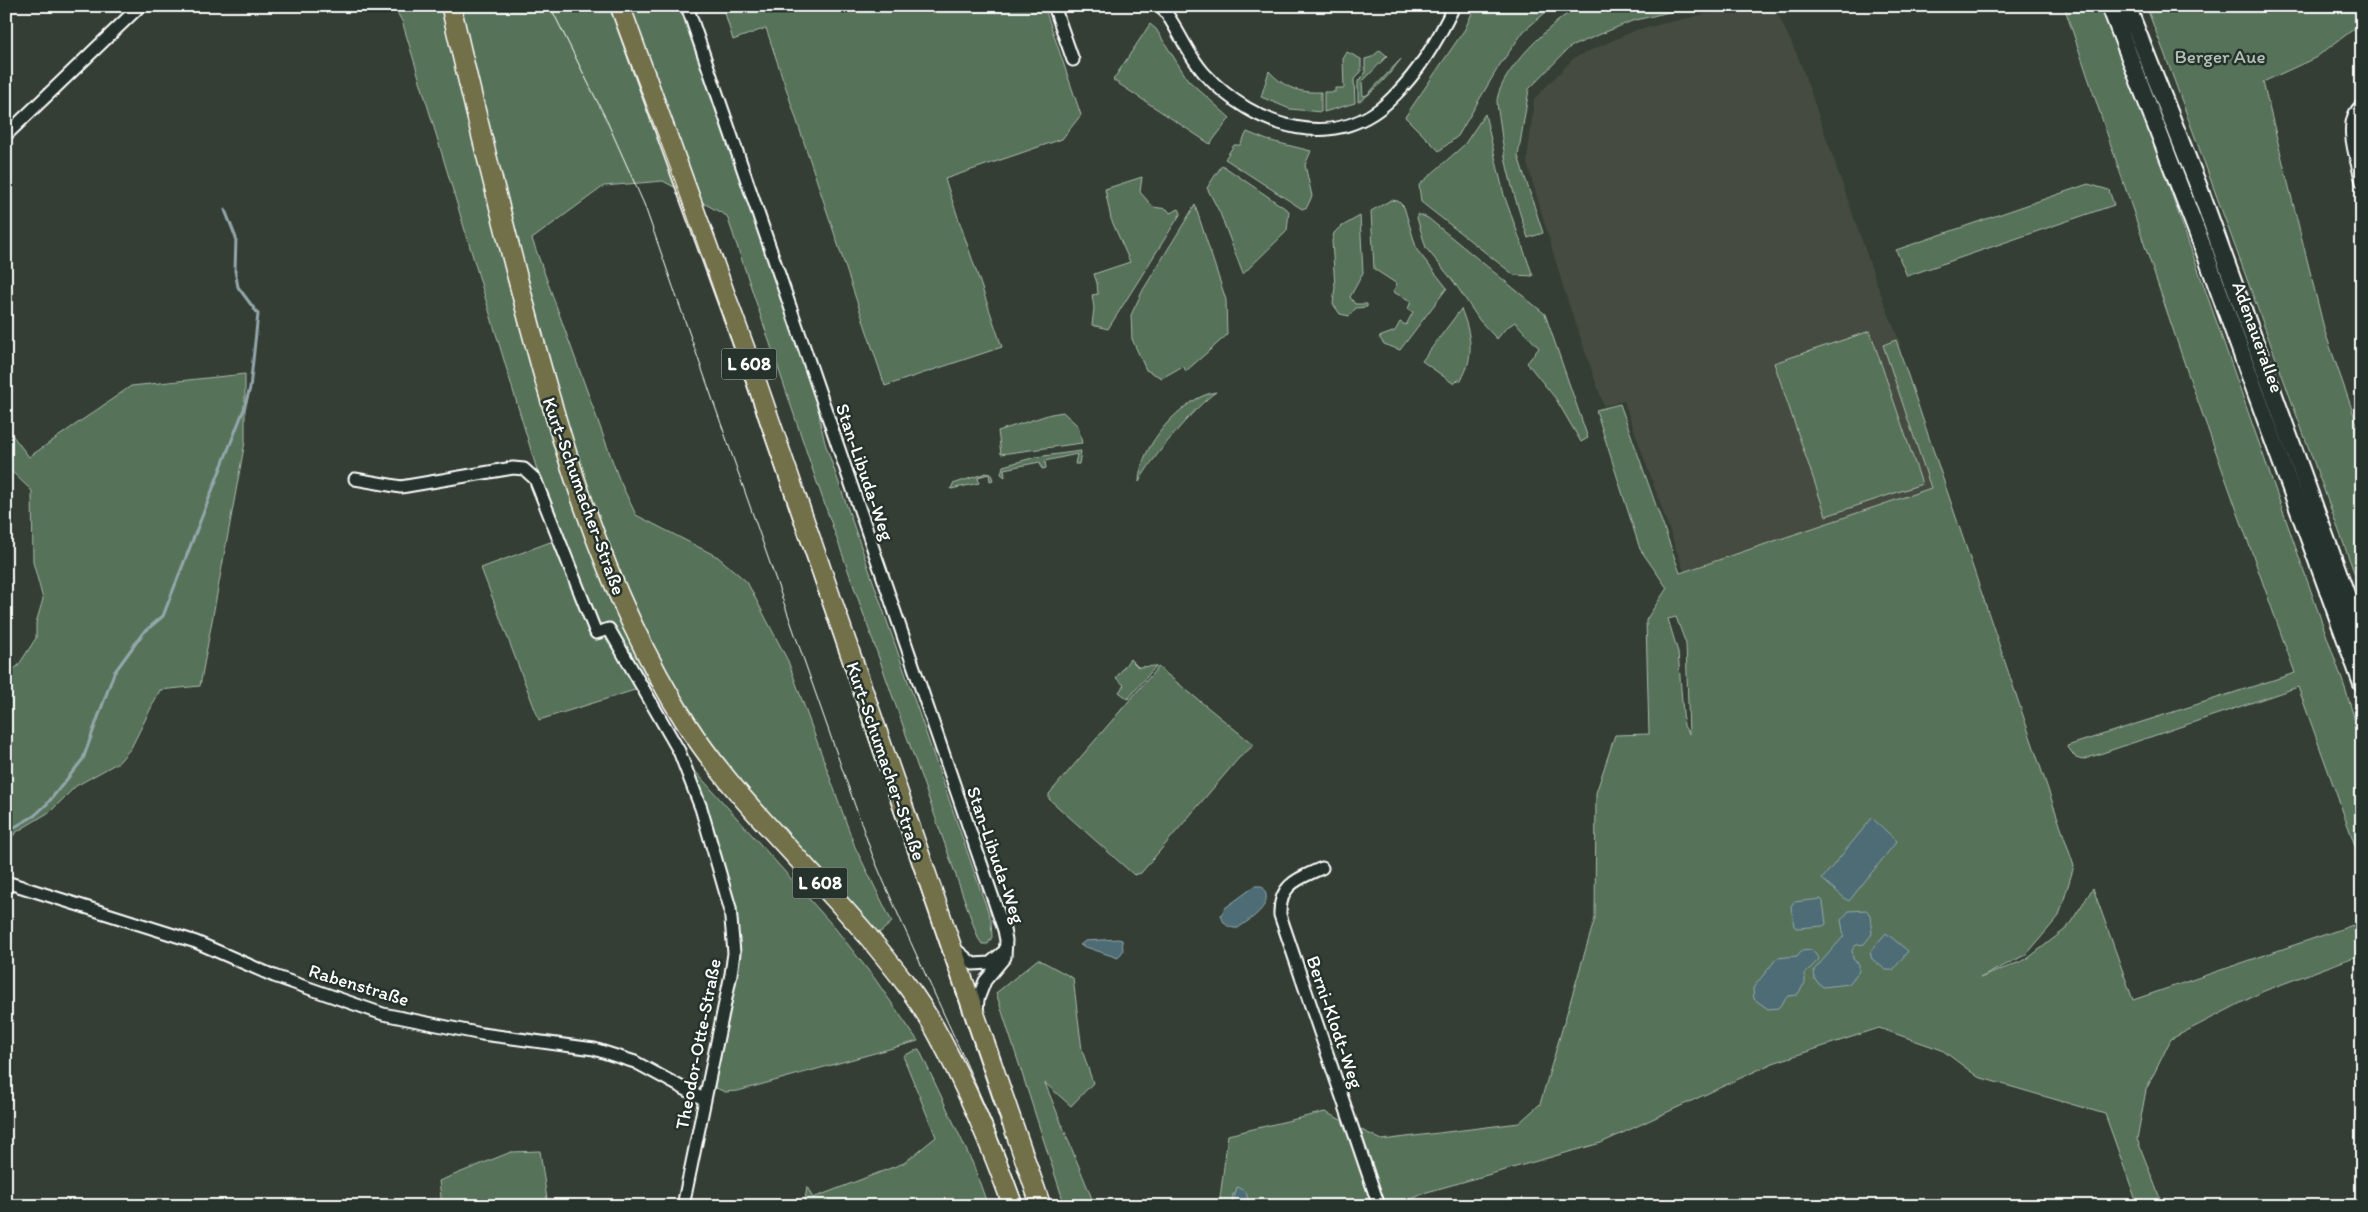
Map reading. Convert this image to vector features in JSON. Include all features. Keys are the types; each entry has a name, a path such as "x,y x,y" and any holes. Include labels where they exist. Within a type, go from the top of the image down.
{"main road":[{"name":"Kurt-Schumacher-Straße","path":"451,6 469,89 547,394 597,543 648,657 687,724 718,768 866,935 912,994 944,1045 992,1147 1013,1206"},
{"name":"Kurt-Schumacher-Straße","path":"620,6 744,349 1040,1206"},
{"name":"Adenauerallee","path":"2110,6 2208,259 2362,684"},
{"name":"Adenauerallee","path":"2127,6 2198,185 2362,638"}],"street":[{"path":"6,135 140,6"},
{"name":"Stan-Libuda-Weg","path":"687,6 1004,930 1005,958 985,981 981,989 977,1022"},
{"path":"1054,6 1073,60"},
{"path":"1161,6 1171,19 1184,45 1204,73 1248,111 1277,124 1306,130 1321,130 1335,128 1359,120 1395,96 1431,48 1454,6"},
{"path":"2362,105 2354,110 2350,124 2362,182"},
{"name":"Kurt-Schumacher-Straße","path":"355,479 402,487 513,468 524,469 535,479 596,633"},
{"name":"Theodor-Otte-Straße","path":"596,633 609,629 679,751 701,808 730,908 732,965 683,1206"},
{"name":"Berni-Klodt-Weg","path":"1322,868 1298,879 1288,887 1282,895 1280,915 1379,1206"},
{"name":"Rabenstraße","path":"6,882 196,942 274,976 384,1014 482,1034 594,1049 635,1062 705,1100"},
{"name":"Stan-Libuda-Weg","path":"948,942 973,964 990,963 1006,949"}],"shaded area":[{"path":"1739,6 1774,6 1799,59 1878,287 1901,345 1889,351 1935,493 1686,577 1624,401 1604,406 1565,293 1527,163 1534,99 1574,58 1636,30"}],"green space":[{"path":"393,6 687,6 818,395 820,421 825,443 991,920 992,937 988,944 982,944 978,938 814,474 727,216 663,181 604,186 532,239 619,479 636,515 718,557 747,582 788,661 855,847 892,922 877,935 798,849 699,729 670,679 539,720 481,568 561,538 537,470 402,21"},
{"path":"723,6 1044,6 1081,115 1062,139 945,179 1002,347 885,386 766,28 733,40"},
{"path":"1475,6 1553,6 1524,31 1499,66 1458,136 1439,151 1405,117 1465,29"},
{"path":"1578,6 1694,6 1632,21 1570,47 1529,89 1518,156 1543,233 1528,238 1507,167 1497,100 1508,74 1530,47 1555,23"},
{"path":"2064,6 2101,6 2133,84 2345,688 2362,743 2362,865 2298,687 2082,760 2076,758 2067,746 2295,673 2186,368"},
{"name":"Berger Aue","path":"2146,6 2362,6 2362,23 2315,58 2263,82 2325,332 2362,438 2362,594 2165,55"},
{"path":"1150,24 1156,29 1188,80 1230,118 1210,144 1113,80"},
{"path":"1380,50 1387,56 1362,82 1363,96 1367,95 1401,59 1376,88 1364,98 1358,102 1358,81 1365,74 1365,59 1372,57"},
{"path":"1347,52 1361,59 1361,72 1354,79 1355,103 1324,112 1324,92 1335,92 1335,88 1344,88 1343,59"},
{"path":"1269,71 1280,82 1293,88 1306,92 1321,92 1321,112 1290,109 1261,97"},
{"path":"1485,114 1504,195 1533,276 1514,275 1421,202 1419,185 1464,145"},
{"path":"1247,132 1267,140 1311,151 1305,165 1312,196 1307,207 1302,209 1225,159 1234,145 1240,145"},
{"path":"1222,165 1289,211 1287,231 1243,274 1220,213 1207,188"},
{"path":"1142,177 1140,192 1153,207 1167,209 1170,213 1179,209 1181,213 1108,329 1092,325 1094,308 1092,295 1098,294 1094,274 1130,262 1111,219 1105,189"},
{"path":"2088,184 2109,190 2114,205 1907,276 1896,250"},
{"path":"1391,200 1398,201 1404,207 1417,250 1447,288 1400,350 1384,344 1379,337 1395,331 1400,322 1406,325 1413,312 1408,309 1411,301 1393,292 1397,284 1374,269 1371,211"},
{"path":"1195,205 1226,300 1227,335 1186,371 1183,366 1162,378 1146,370 1132,339 1131,315 1143,290"},
{"path":"1418,214 1428,218 1545,314 1588,438 1581,442 1556,399 1527,363 1539,348 1515,322 1506,328 1497,339 1480,321 1454,282 1426,248 1417,218"},
{"path":"1360,216 1363,273 1350,297 1355,304 1367,304 1367,307 1356,308 1349,316 1340,314 1333,304 1335,287 1332,241 1334,233 1339,228"},
{"path":"1461,309 1469,336 1470,354 1461,380 1454,384 1422,361"},
{"path":"1870,331 1922,484 1826,516 1774,363"},
{"path":"1896,340 2074,866 2059,916 2027,954 1980,978 2027,959 2067,928 2093,888 2133,1000 2353,925 2362,945 2362,954 2264,991 2171,1039 2146,1090 2137,1139 2163,1206 2138,1206 2105,1114 1978,1077 1942,1050 1879,1028 1773,1063 1601,1143 1427,1192 1397,1206 1245,1206 1248,1200 1233,1194 1232,1206 1219,1206 1228,1135 1325,1112 1382,1140 1519,1123 1540,1104 1595,918 1596,793 1615,735 1649,734 1646,620 1667,588 1640,549 1596,410 1620,404 1680,573 1931,488 1883,345","holes":["1676,617 1686,644 1689,734 1684,726 1678,652 1668,619"]},
{"path":"245,374 245,442 200,686 160,690 131,748 119,762 76,786 51,811 18,831 6,843 6,674 18,666 36,638 36,623 43,599 33,562 32,491 6,466 6,427 29,457 131,386"},
{"path":"1216,392 1174,434 1153,460 1139,482 1146,454 1154,439 1165,426 1190,403"},
{"path":"1063,412 1078,426 1082,443 1001,454 998,431"},
{"path":"1081,451 1079,464 1075,464 1077,454 1045,461 1046,468 1042,469 1040,462 1004,469 1005,477 1001,474 1003,466 1036,457"},
{"path":"986,473 991,474 993,480 990,481 989,474 978,477 979,483 951,489 953,484"},
{"path":"1130,659 1138,667 1156,666 1128,699 1119,692 1124,685 1116,678"},
{"path":"1158,667 1254,745 1238,759 1141,873 1134,875 1049,799 1049,794"},
{"path":"695,771 835,928 875,979 918,1041 738,1091 725,1092 716,1088 713,1081 736,953 707,812"},
{"path":"1038,959 1073,978 1082,1050 1093,1083 1071,1106 1045,1083 1095,1206 1065,1206 996,993"},
{"path":"919,1049 973,1164 988,1206 804,1206 807,1187 813,1198 904,1163 936,1137 903,1056"},
{"path":"540,1151 548,1206 442,1206 439,1181 511,1152"}],"water":[{"path":"1872,818 1897,841 1849,901 1822,879"},
{"path":"1255,886 1262,886 1266,893 1264,905 1250,920 1238,928 1232,928 1227,925 1221,915 1225,908"},
{"path":"1821,899 1826,924 1823,926 1797,928 1794,926 1791,906 1794,902"},
{"path":"1866,910 1870,915 1872,934 1864,944 1856,945 1852,950 1853,959 1859,964 1859,971 1849,984 1823,987 1815,980 1814,970 1844,936 1841,920 1849,911"},
{"path":"1886,933 1908,951 1893,970 1886,970 1872,959 1870,952"},
{"path":"1122,940 1123,951 1118,958 1080,945 1085,941"},
{"path":"1812,950 1819,959 1805,974 1805,983 1797,995 1788,996 1778,1008 1768,1009 1754,999 1753,988 1777,958 1797,956 1801,951"},
{"path":"1237,1187 1246,1192 1248,1200 1245,1206 1232,1206"}],"waterway":[{"path":"6,832 34,816 47,804 83,759 114,673 143,633 163,616 244,409 250,388 258,314 238,287 235,271 236,238 225,210"}],"tram line":[{"path":"550,6 606,119 644,204 872,854 970,1073 1024,1206"},
{"path":"609,6 673,175 744,376 1002,1127"}]}
